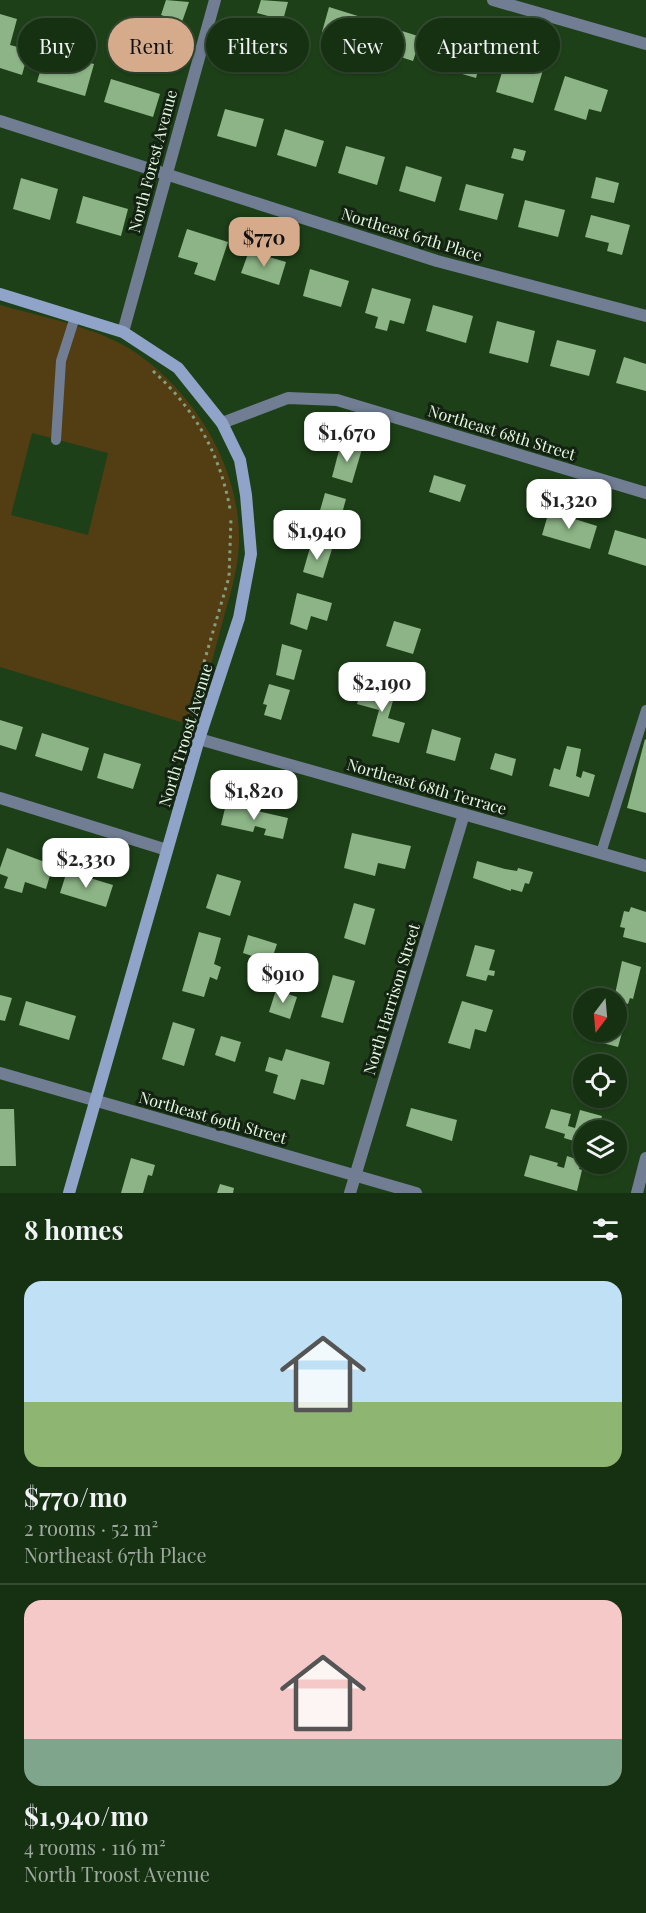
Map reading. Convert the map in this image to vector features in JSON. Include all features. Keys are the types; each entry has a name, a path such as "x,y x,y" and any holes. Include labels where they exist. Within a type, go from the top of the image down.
{"street":[{"name":"North Forest Avenue","path":"123,332 215,0"},
{"path":"493,0 646,44"},
{"name":"Northeast 67th Place","path":"0,121 437,261 646,315"},
{"path":"0,294 123,332 178,368 222,423"},
{"name":"Northeast 68th Street","path":"222,423 288,398 337,400 646,493"},
{"name":"North Troost Avenue","path":"69,1193 199,739 239,618 250,554 246,495 240,460 222,423"},
{"name":"Northeast 68th Terrace","path":"199,739 646,866"},
{"path":"0,798 167,850"},
{"name":"North Harrison Street","path":"350,1193 464,814"},
{"name":"Northeast 69th Street","path":"0,1073 416,1193"},
{"path":"637,1193 646,1158"}],"lane":[{"path":"56,440 61,361 75,317"},
{"path":"601,854 646,710"}],"path":[{"path":"146,365 184,405 210,441 224,476 230,508 232,545 229,577 183,735"}],"shaded area":[{"path":"0,305 100,334 130,349 174,386 193,408 222,459 232,487 238,515 239,544 233,584 194,726 0,667","holes":["32,433 108,453 88,535 11,515"]}],"building":[{"path":"166,0 189,2 183,18 161,15"},
{"path":"261,0 288,2 284,18 257,13"},
{"path":"329,7 361,17 361,18 326,18"},
{"path":"0,14 17,19 10,45 18,47 18,72 23,72 22,75 0,68"},
{"path":"404,32 416,35 416,52 413,61 404,58"},
{"path":"40,72 92,72 85,96 37,82"},
{"path":"455,72 478,72 476,78"},
{"path":"502,72 542,72 533,103 496,92"},
{"path":"565,76 608,90 601,112 589,109 586,120 554,110"},
{"path":"111,79 160,94 153,117 104,102"},
{"path":"225,109 264,119 256,147 217,136"},
{"path":"285,129 324,141 316,167 277,155"},
{"path":"346,146 385,157 377,185 338,173"},
{"path":"514,148 526,151 523,161 511,158"},
{"path":"406,166 442,177 435,202 399,191"},
{"path":"596,177 619,183 614,203 591,198"},
{"path":"21,178 58,189 50,220 13,209"},
{"path":"466,184 504,194 497,220 459,210"},
{"path":"83,196 128,209 121,236 76,223"},
{"path":"525,200 565,210 558,237 518,227"},
{"path":"591,215 630,225 622,255 607,251 609,243 585,237"},
{"path":"187,229 228,242 215,281 194,274 198,263 178,257"},
{"path":"249,251 286,262 279,285 241,273"},
{"path":"310,269 349,281 341,307 303,296"},
{"path":"372,288 411,299 404,324 390,320 387,331 375,328 378,317 365,313"},
{"path":"433,305 473,316 466,343 426,331"},
{"path":"497,321 535,331 528,363 489,353"},
{"path":"557,340 596,350 589,376 550,366"},
{"path":"624,357 646,364 646,391 616,383"},
{"path":"341,443 362,449 352,483 332,477"},
{"path":"434,475 466,485 460,502 429,492"},
{"path":"325,493 346,499 338,528 317,521"},
{"path":"549,511 597,526 590,549 542,535"},
{"path":"615,530 646,539 646,566 608,554"},
{"path":"311,544 332,549 323,578 303,572"},
{"path":"297,593 332,603 327,621 311,616 307,630 290,624"},
{"path":"394,621 421,629 413,654 386,646"},
{"path":"282,644 302,650 294,680 276,675"},
{"path":"269,684 290,690 281,720 264,715 267,705 263,704"},
{"path":"363,685 395,694 388,718 405,723 399,743 372,736 379,710 357,704"},
{"path":"0,720 23,727 16,750 0,745"},
{"path":"432,729 461,738 455,761 426,753"},
{"path":"42,733 89,748 82,771 35,756"},
{"path":"646,740 646,813 627,808"},
{"path":"567,746 581,749 576,776 581,778 583,771 595,775 589,797 549,786 554,768 560,770"},
{"path":"104,753 141,764 133,789 97,778"},
{"path":"495,753 516,759 512,776 490,769"},
{"path":"226,804 288,818 283,839 264,835 266,829 255,826 253,832 221,825"},
{"path":"352,833 411,846 405,869 378,863 375,876 344,868"},
{"path":"7,848 53,865 46,889 25,882 22,893 4,888 8,877 0,874 0,868"},
{"path":"477,861 505,869 517,871 518,868 533,872 529,884 525,883 522,892 511,889 511,891 473,878"},
{"path":"67,871 113,885 106,907 60,893"},
{"path":"217,874 241,881 230,916 206,908"},
{"path":"354,903 375,909 365,945 344,938"},
{"path":"631,907 646,912 646,943 623,937 625,928 620,927 624,911 629,912"},
{"path":"199,932 221,938 214,964 221,967 217,980 210,977 204,997 182,991"},
{"path":"248,935 277,944 271,962 243,953"},
{"path":"475,945 495,950 489,970 495,971 494,976 488,975 486,981 466,976"},
{"path":"622,961 641,967 633,999 630,998 628,1004 627,988 616,988"},
{"path":"333,975 355,981 343,1023 321,1017"},
{"path":"276,990 297,997 290,1019 269,1012"},
{"path":"0,995 12,998 5,1021 0,1020"},
{"path":"26,1001 76,1016 69,1040 19,1025"},
{"path":"462,1001 493,1010 486,1032 475,1029 470,1049 448,1043"},
{"path":"173,1022 195,1029 184,1066 162,1059"},
{"path":"221,1036 241,1042 235,1062 215,1055"},
{"path":"599,1042 619,1042 618,1047"},
{"path":"286,1049 330,1062 324,1085 301,1079 295,1100 273,1093 278,1075 265,1071 269,1057 282,1061"},
{"path":"411,1108 457,1120 452,1141 406,1126"},
{"path":"0,1109 14,1109 16,1166 0,1166"},
{"path":"551,1109 571,1114 568,1126 573,1127 573,1141 564,1138 565,1134 545,1128"},
{"path":"580,1110 602,1116 601,1120 577,1120"},
{"path":"530,1155 558,1163 557,1166 564,1168 567,1156 573,1158 573,1174 581,1174 577,1191 524,1176"},
{"path":"131,1158 155,1165 152,1176 148,1175 143,1193 121,1193"},
{"path":"220,1184 234,1188 233,1193 217,1193"}]}
